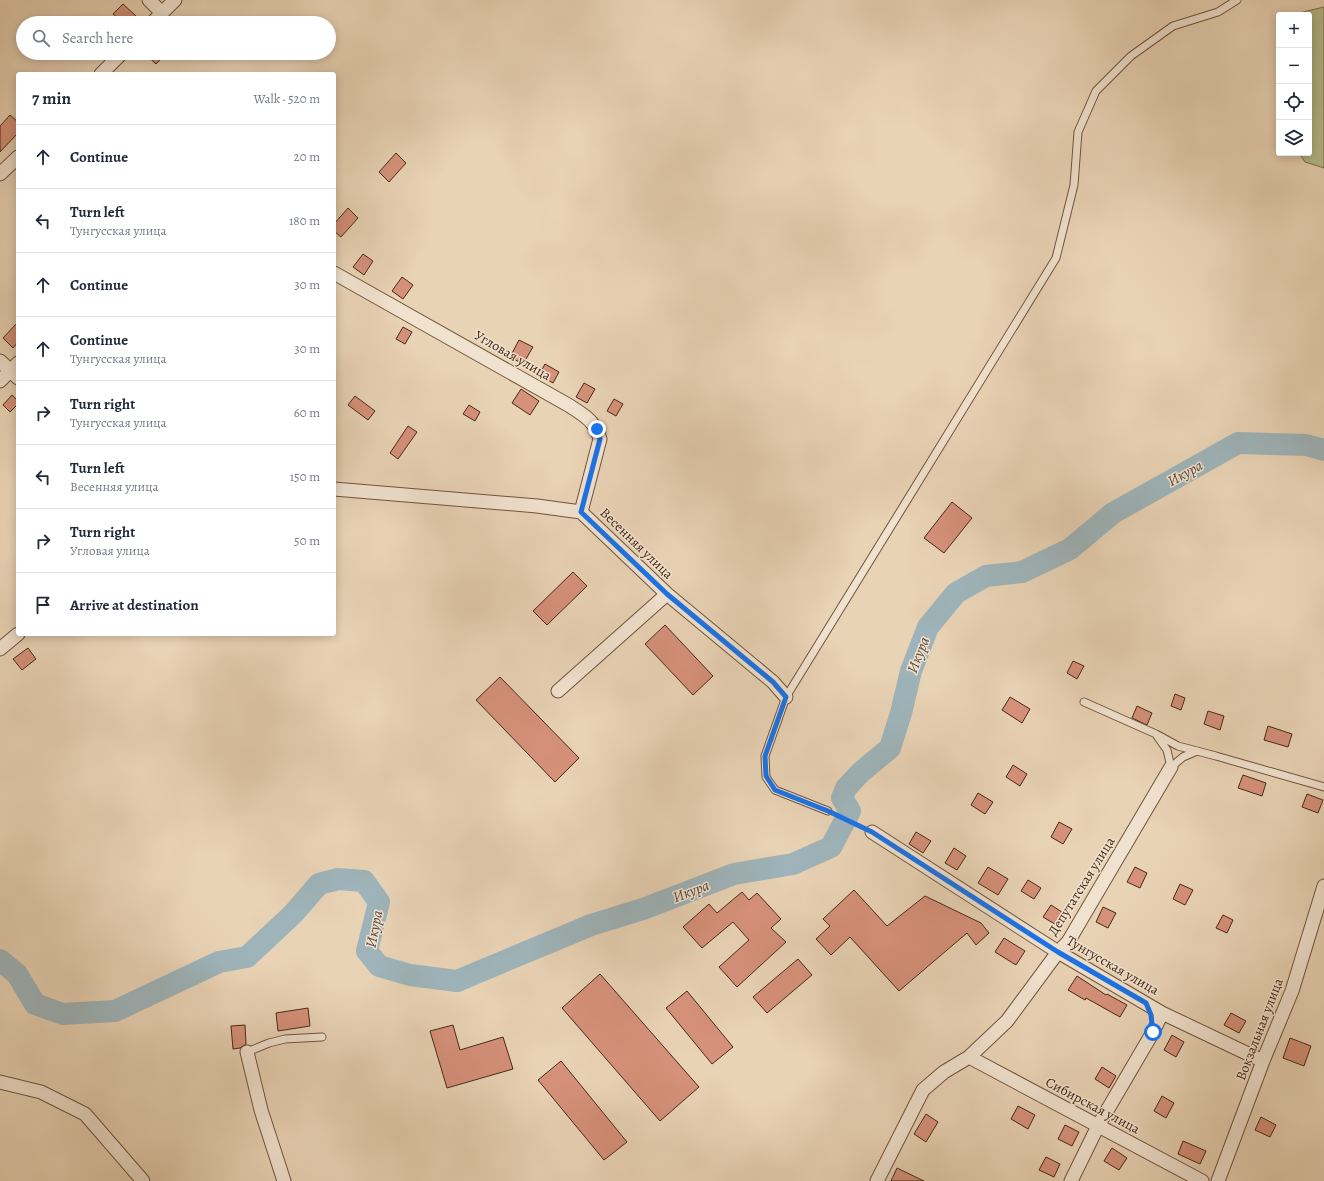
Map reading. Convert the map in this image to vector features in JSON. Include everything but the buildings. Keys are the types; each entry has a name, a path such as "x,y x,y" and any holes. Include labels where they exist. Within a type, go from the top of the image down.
{"street":[{"path":"149,0 162,13"},
{"path":"159,16 175,0"},
{"path":"103,72 115,60"},
{"path":"0,174 16,158"},
{"name":"Угловая улица","path":"336,274 570,406 589,420 597,429 600,439 581,512"},
{"path":"0,361 15,371 0,381"},
{"name":"Весенняя улица","path":"336,489 536,506 581,512 667,594 773,682 786,697"},
{"path":"558,691 667,594"},
{"path":"0,649 16,636"},
{"name":"Депутатская улица","path":"877,1181 923,1090 944,1072 969,1057 1007,1021 1058,952 1068,942 1171,767"},
{"name":"Тунгусская улица","path":"872,832 1058,952 1162,1013 1263,1061"},
{"name":"Вокзальная улица","path":"1218,1181 1263,1061 1292,991 1324,886"},
{"path":"1146,1003 1151,1015 1153,1032"},
{"path":"1071,1181 1098,1126 1153,1032 1162,1013"},
{"path":"247,1052 261,1110 284,1181"},
{"name":"Сибирская улица","path":"969,1057 1202,1181"},
{"path":"0,1082 40,1092 85,1114 143,1181"}],"lane":[{"path":"828,811 775,790 766,776 765,756 786,697 1056,258 1074,185 1078,132 1096,91 1131,56 1173,26 1218,12 1237,0"},
{"path":"1084,702 1156,734 1178,746 1324,787"},
{"path":"1156,734 1167,750 1171,767 1183,757 1197,751"},
{"path":"247,1052 269,1043 285,1039 322,1037"}],"path":[{"path":"828,811 872,832"}],"green space":[{"path":"1324,7 1324,168 1305,162 1301,156 1312,156 1312,12 1303,12"}],"waterway":[{"name":"Икура","path":"0,960 17,974 35,1004 63,1014 115,1011 219,962 247,957 293,914 319,884 338,879 364,881 379,902 367,951 379,966 410,975 457,981 591,925 643,909 734,874 793,864 831,847 850,811 842,798 846,788 861,772 890,748 901,713 911,671 928,627 956,593 986,576 1022,572 1070,549 1113,513 1238,443 1306,445 1324,450"}],"route":[{"path":"597,429 600,439 581,512 667,594 753,668 773,682 786,697 765,756 766,776 775,790 828,811 872,832 1058,952 1146,1003 1151,1015 1153,1032"}]}
